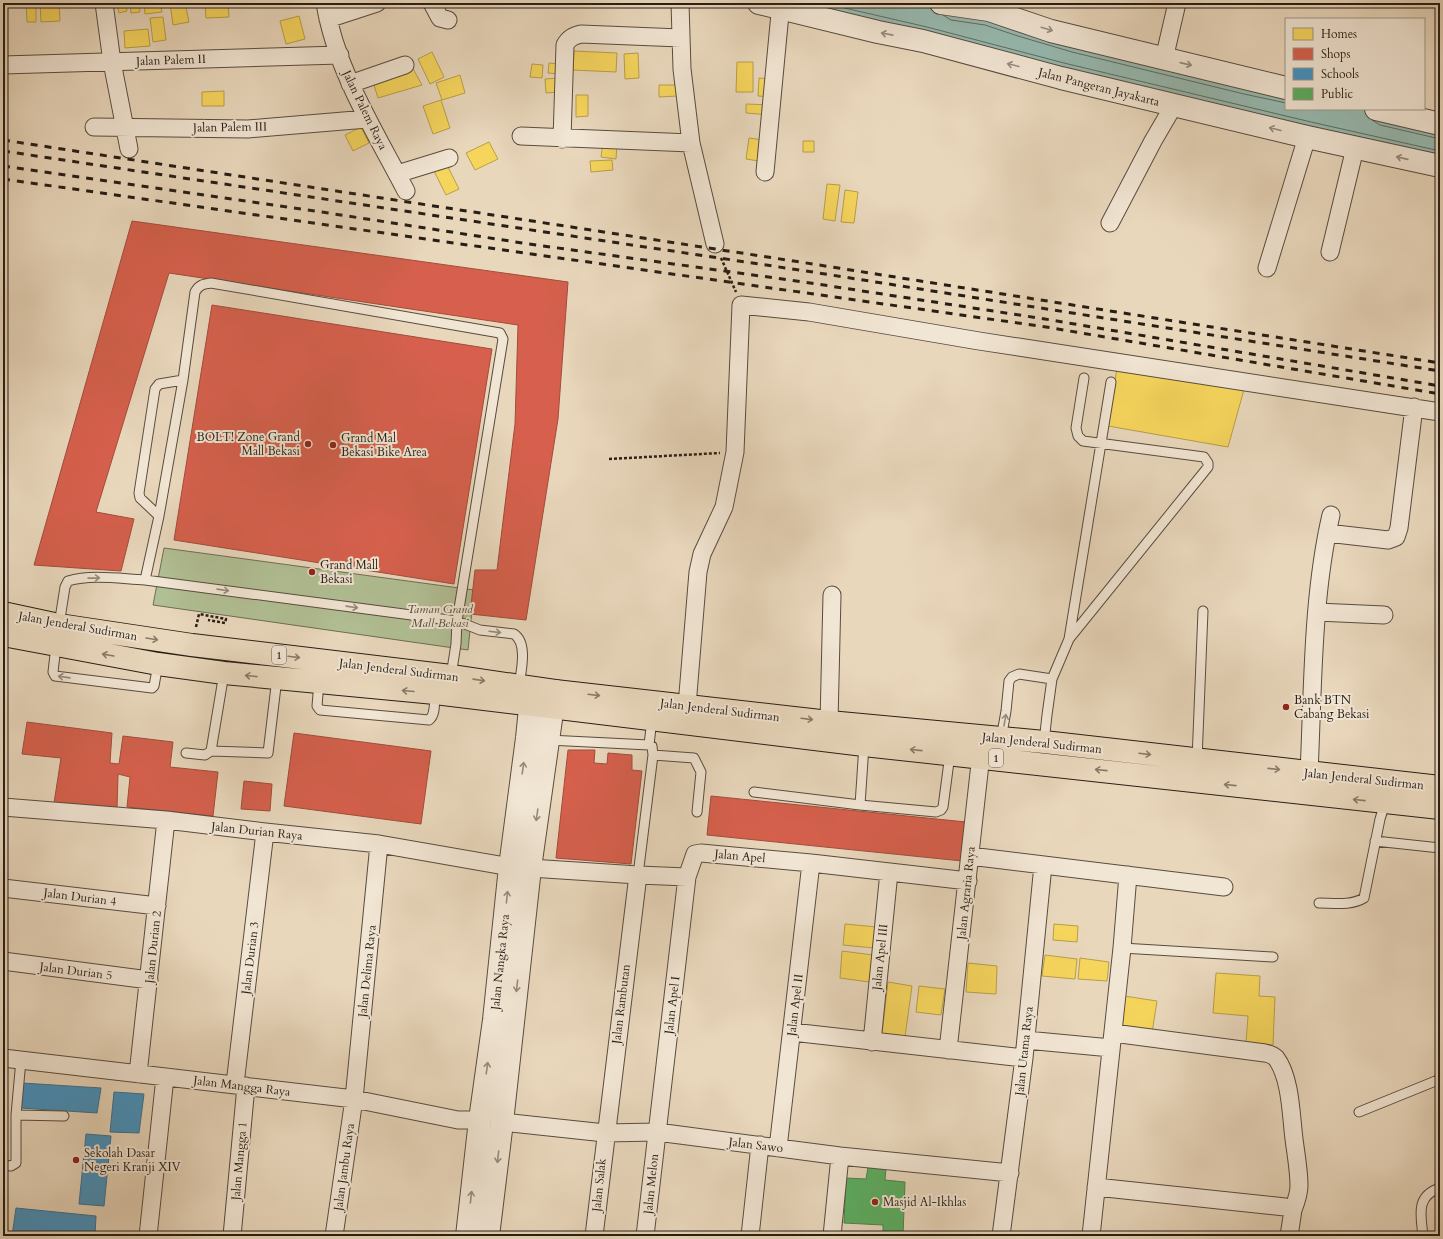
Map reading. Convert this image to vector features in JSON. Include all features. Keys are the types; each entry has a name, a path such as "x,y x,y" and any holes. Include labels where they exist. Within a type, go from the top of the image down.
{"highway":[{"name":"Jalan Jenderal Sudirman","path":"3,613 58,635 158,664 224,673 435,694 527,692"},
{"name":"Jalan Jenderal Sudirman","path":"3,635 58,635 192,645 451,676 652,719 864,745 950,754 1044,742 1440,787"},
{"name":"Jalan Jenderal Sudirman","path":"554,699 687,706 829,722 994,748 1385,802 1440,808"}],"street":[{"path":"104,3 112,62 129,149"},
{"path":"327,11 377,3"},
{"path":"432,3 440,18 448,20"},
{"path":"680,3 682,69 691,143 715,244"},
{"name":"Jalan Pangeran Jayakarta","path":"759,3 781,5 878,32 923,41 1061,78 1307,137 1440,166"},
{"path":"941,3 989,10 1051,31 1285,88"},
{"path":"1164,59 1177,3"},
{"path":"765,172 781,5"},
{"name":"Jalan Palem Raya","path":"327,11 350,84 406,191"},
{"path":"562,138 565,45 568,40 573,36 581,34 681,38"},
{"name":"Jalan Palem II","path":"3,65 340,55"},
{"path":"350,84 405,65"},
{"path":"1110,223 1152,141 1174,105"},
{"path":"1381,110 1439,121"},
{"name":"Jalan Palem III","path":"94,127 248,129 367,118"},
{"path":"521,136 691,143"},
{"path":"1267,268 1307,137"},
{"path":"1330,252 1355,148"},
{"path":"397,174 449,158"},
{"path":"687,706 698,572 702,554 724,507 735,452 741,305 809,312 979,341 1440,412"},
{"path":"1327,533 1388,540 1396,537 1399,528 1414,407"},
{"path":"1309,773 1317,612 1327,533 1331,515"},
{"path":"829,722 832,595"},
{"path":"1317,612 1384,615"},
{"name":"Jalan Nangka Raya","path":"527,692 537,739"},
{"name":"Jalan Nangka Raya","path":"467,1236 480,1120 503,1021 520,867 537,739 554,699"},
{"name":"Jalan Agraria Raya","path":"948,1050 970,856 994,748"},
{"name":"Jalan Durian Raya","path":"3,808 166,820 379,844 520,867"},
{"name":"Jalan Durian 2","path":"138,1074 166,820"},
{"name":"Jalan Durian 3","path":"241,1085 265,832"},
{"name":"Jalan Delima Raya","path":"354,1098 379,844"},
{"name":"Jalan Apel","path":"687,877 693,857 698,853 811,863 968,880"},
{"path":"970,856 1224,887"},
{"name":"Jalan Apel II","path":"778,1148 811,863"},
{"name":"Jalan Utama Raya","path":"1002,1236 1026,1040 1043,865"},
{"path":"520,867 638,876 687,877"},
{"name":"Jalan Apel III","path":"872,1042 889,872"},
{"path":"1091,1236 1122,948 1128,875"},
{"name":"Jalan Rambutan","path":"605,1133 638,876"},
{"name":"Jalan Apel I","path":"657,1132 687,877"},
{"name":"Jalan Durian 4","path":"3,888 157,906"},
{"name":"Jalan Durian 5","path":"3,961 149,980"},
{"name":"Jalan Nangka Raya","path":"488,1236 502,1122 503,1021"},
{"path":"792,1032 1024,1058"},
{"path":"1026,1040 1112,1040 1265,1053 1273,1055 1284,1075 1289,1095 1298,1163 1298,1196 1293,1210 1289,1236"},
{"name":"Jalan Mangga Raya","path":"3,1058 354,1098 458,1120 480,1120"},
{"path":"148,1236 165,1077"},
{"name":"Jalan Mangga 1","path":"232,1236 241,1085"},
{"name":"Jalan Jambu Raya","path":"334,1236 354,1098"},
{"name":"Jalan Sawo","path":"502,1122 605,1133 657,1132 840,1156 1010,1173"},
{"name":"Jalan Melon","path":"645,1236 657,1132"},
{"name":"Jalan Salak","path":"594,1236 605,1133"},
{"path":"750,1236 760,1145"},
{"path":"832,1236 840,1156"},
{"path":"1096,1187 1285,1207 1293,1210"}],"lane":[{"path":"145,580 159,516 183,380 195,292 197,287 201,284 211,283 500,333 503,339 457,621 456,644 451,676"},
{"path":"1069,639 1208,467 1208,463 1204,457 1083,441 1078,436 1076,428 1084,378"},
{"path":"159,516 140,498 139,493 155,388 159,384 183,380"},
{"path":"1044,742 1052,679 1069,639 1111,382"},
{"path":"158,664 154,686 152,688 55,676 53,672 58,635 65,587 68,581 93,578 145,580 457,621 480,630 509,633 517,636 520,641 527,692"},
{"path":"1197,760 1203,611"},
{"path":"211,751 224,673"},
{"path":"994,748 1006,711 1009,681 1012,677 1019,674 1052,679"},
{"path":"186,753 205,755 211,751 268,753 277,678"},
{"path":"649,745 652,719"},
{"path":"537,739 649,745 653,749 638,876"},
{"path":"860,805 864,745"},
{"path":"754,792 860,805 936,812 944,807 950,754"},
{"path":"653,755 694,758 701,772 697,812"},
{"path":"1319,903 1358,902 1364,898 1375,841 1385,802"},
{"path":"1375,841 1440,848"},
{"path":"1122,948 1273,957"},
{"path":"3,1165 12,1166 16,1163 16,1115 21,1060"},
{"path":"1359,1112 1438,1080 1440,1077"},
{"path":"16,1115 64,1116"},
{"path":"1423,1236 1420,1208 1428,1194 1440,1188"}],"path":[{"path":"715,244 741,305"},
{"path":"609,459 735,452"},
{"path":"200,614 226,619 225,623 208,620"}],"green space":[{"name":"Taman Grand Mall Bekasi","path":"164,548 474,590 468,650 153,605"}],"water":[{"path":"759,3 941,3 1285,88 1285,110 1380,110 1440,124 1440,166"}],"building: Homes":[{"path":"26,3 36,3 36,22 27,22"},
{"path":"40,3 59,3 60,21 41,22"},
{"path":"117,3 126,3 127,11 119,13"},
{"path":"130,3 139,3 140,12 131,13"},
{"path":"144,3 160,3 162,12 145,14"},
{"path":"170,3 185,3 189,22 173,25"},
{"path":"205,3 228,3 229,17 206,18"},
{"path":"299,16 305,39 286,44 280,21"},
{"path":"163,17 166,40 153,42 150,18"},
{"path":"148,29 150,46 125,48 124,31"},
{"path":"574,51 617,53 616,72 573,70"},
{"path":"432,52 444,77 430,84 418,59"},
{"path":"638,53 639,78 625,79 624,54"},
{"path":"737,62 753,62 753,92 736,92"},
{"path":"549,63 560,64 559,74 548,73"},
{"path":"532,64 543,65 542,78 530,77"},
{"path":"412,67 422,85 378,98 373,82"},
{"path":"460,75 465,93 442,100 436,83"},
{"path":"558,78 559,92 546,93 545,79"},
{"path":"759,78 772,79 771,97 758,96"},
{"path":"659,85 678,85 678,96 659,97"},
{"path":"224,91 224,106 202,106 202,92"},
{"path":"576,95 588,95 588,116 576,117"},
{"path":"441,100 450,128 433,134 423,106"},
{"path":"746,104 771,105 770,115 746,113"},
{"path":"361,127 369,143 353,151 345,135"},
{"path":"749,138 763,140 759,161 746,159"},
{"path":"803,141 814,141 814,152 803,152"},
{"path":"489,142 498,159 475,170 466,153"},
{"path":"603,142 617,144 616,159 601,157"},
{"path":"612,160 613,170 591,172 590,161"},
{"path":"445,161 459,189 446,195 432,167"},
{"path":"827,184 840,185 835,221 823,219"},
{"path":"845,190 858,192 854,223 841,222"},
{"path":"1117,368 1245,386 1228,447 1108,426"},
{"path":"845,924 877,927 874,948 843,945"},
{"path":"1054,924 1078,926 1077,942 1053,940"},
{"path":"842,951 873,955 869,982 840,978"},
{"path":"1045,955 1077,959 1075,979 1042,976"},
{"path":"1080,958 1109,962 1107,981 1078,979"},
{"path":"968,963 997,966 996,994 966,992"},
{"path":"1216,973 1260,976 1259,996 1275,997 1273,1045 1246,1042 1248,1016 1213,1013"},
{"path":"888,982 912,986 905,1037 882,1034"},
{"path":"919,986 945,989 941,1015 916,1012"},
{"path":"1124,996 1157,1001 1152,1033 1119,1028"}],"building: Shops":[{"path":"132,221 568,282 558,419 526,620 470,614 475,570 497,570 515,424 518,325 169,273 96,512 134,519 121,571 34,565"},
{"name":"Grand Mal Bekasi Bike Area","path":"212,305 492,349 454,584 174,540"},
{"path":"27,722 112,733 110,763 119,764 123,736 173,742 170,767 218,772 213,816 127,807 130,777 118,774 117,809 54,803 61,758 22,754"},
{"path":"294,733 431,751 421,824 284,806"},
{"path":"568,750 595,750 594,763 607,764 608,753 632,755 632,770 642,771 631,864 556,858"},
{"path":"244,781 272,784 270,811 241,809"},
{"path":"711,796 966,822 962,861 707,835"}],"building: Schools":[{"path":"22,1083 101,1088 97,1113 21,1108"},
{"path":"114,1092 144,1094 139,1133 110,1132"},
{"path":"86,1134 111,1136 104,1206 79,1204"},
{"path":"16,1208 96,1216 95,1236 12,1236"}],"building: Public":[{"name":"Masjid Al-Ikhlas","path":"868,1167 886,1168 885,1180 905,1182 903,1236 883,1236 883,1225 844,1223 846,1178 866,1179"}],"railway":[{"path":"3,140 800,262 1440,363"},
{"path":"3,151 806,271 1440,371"},
{"path":"3,166 315,211 529,244 804,282 1045,319 1440,386"},
{"path":"3,179 1046,327 1440,394"}],"place":[{"name":"BOLT! Zone Grand Mall Bekasi","path":"308,444"},
{"name":"Grand Mal Bekasi Bike Area","path":"333,445"},
{"name":"Grand Mall Bekasi","path":"312,572"},
{"name":"Bank BTN Cabang Bekasi","path":"1286,707"},
{"name":"Sekolah Dasar Negeri Kranji XIV","path":"76,1160"},
{"name":"Masjid Al-Ikhlas","path":"875,1202"}]}
